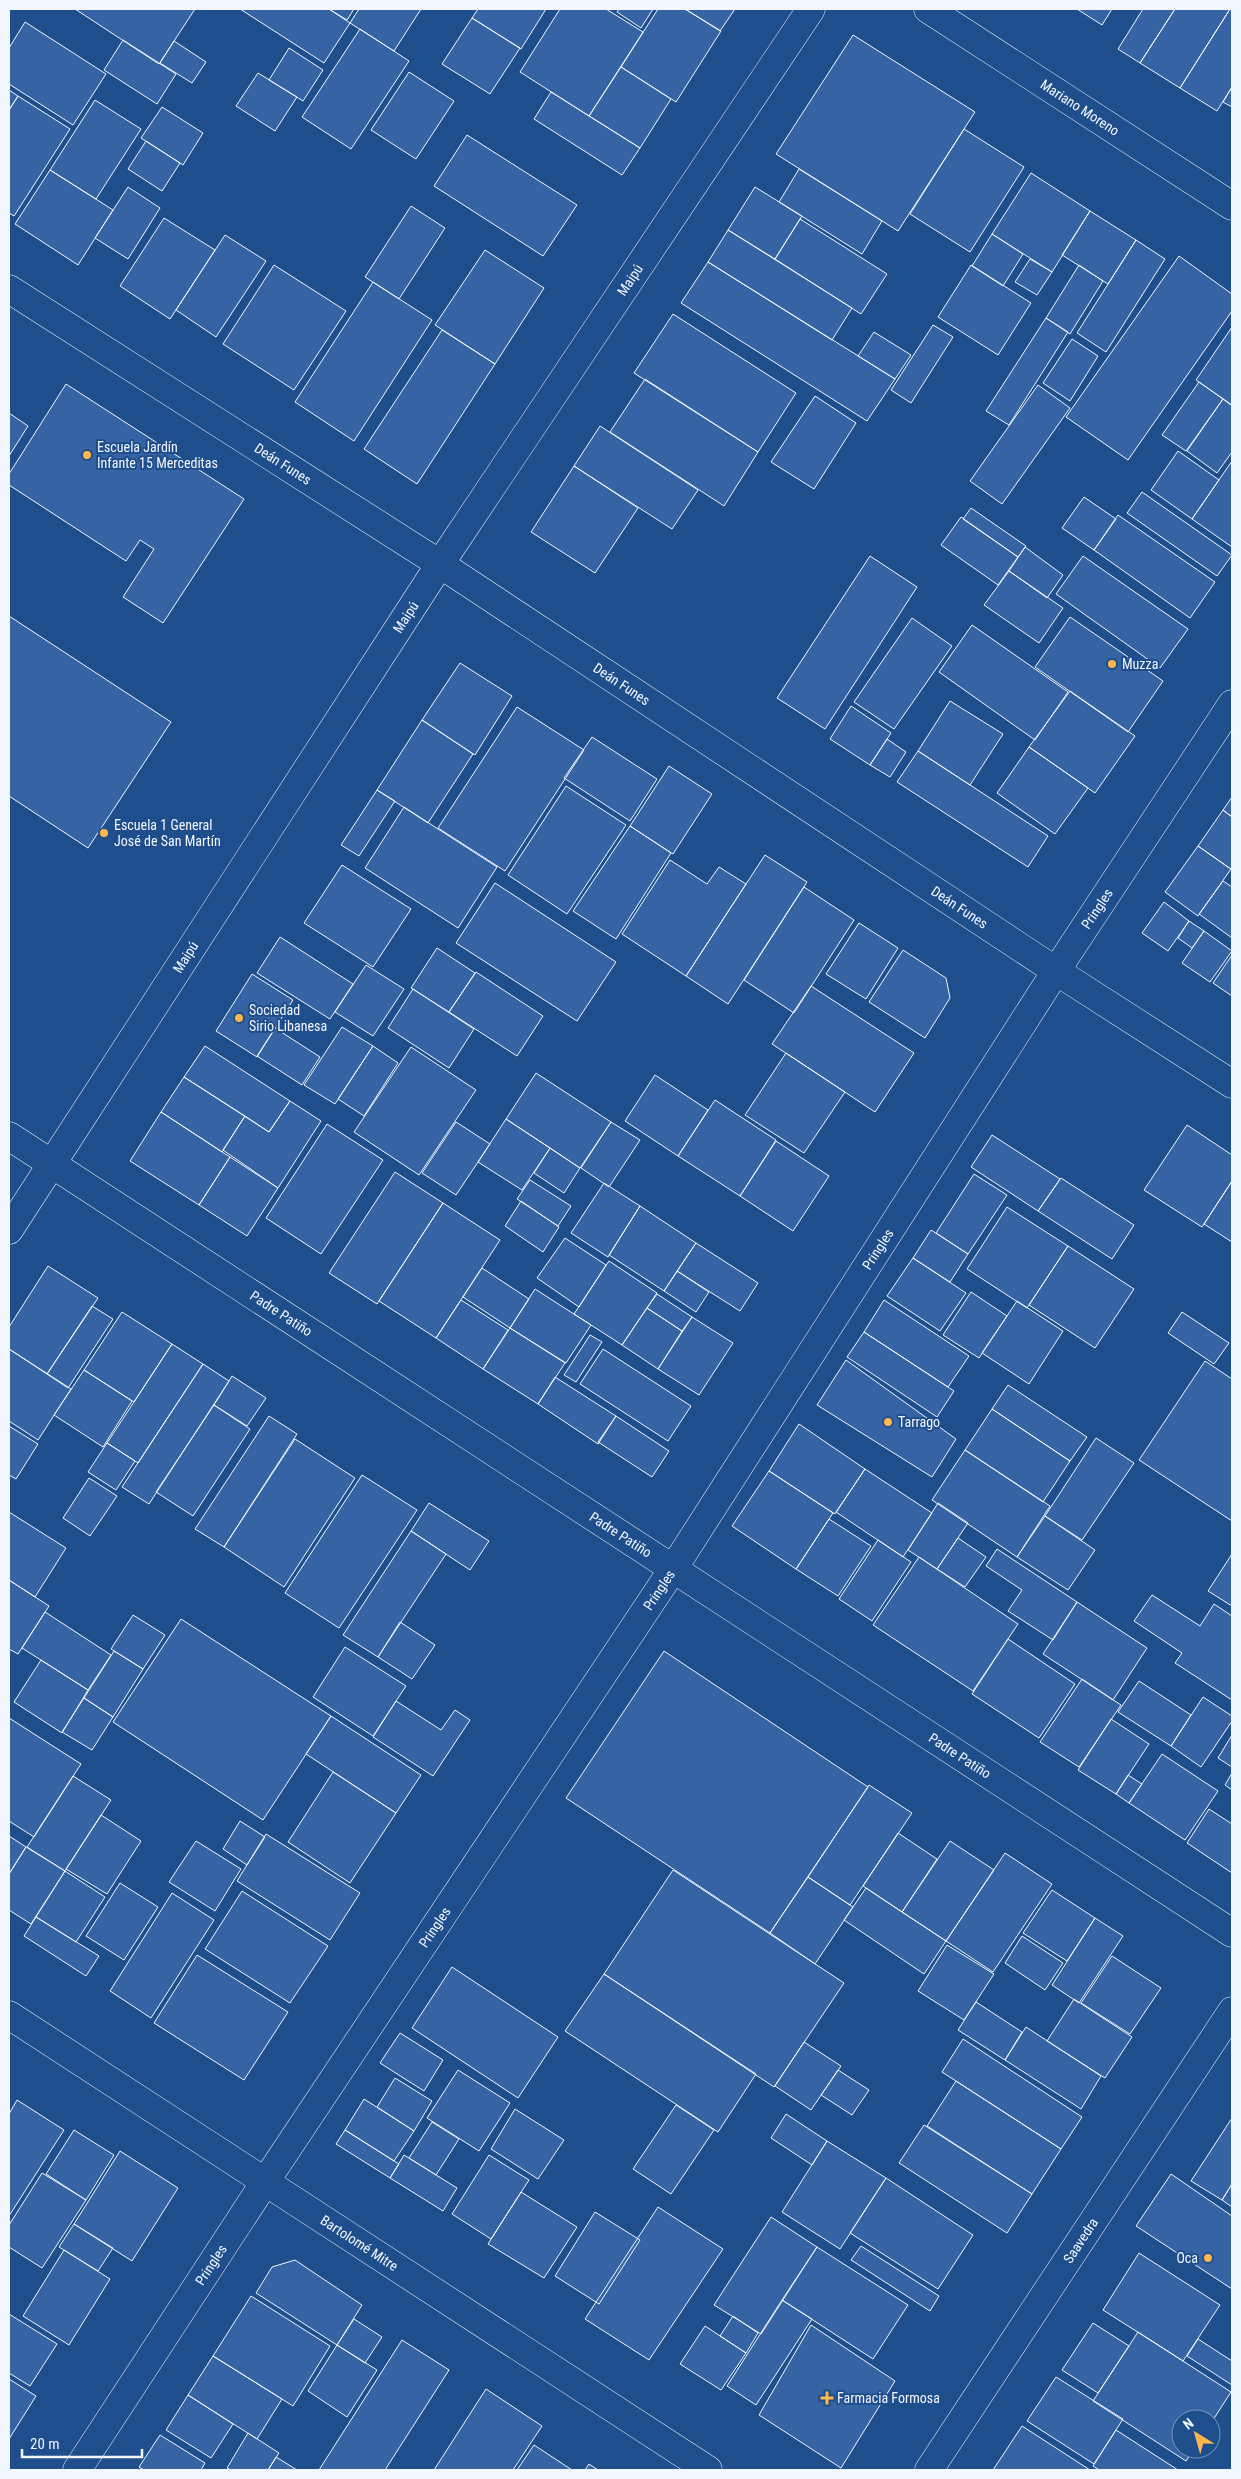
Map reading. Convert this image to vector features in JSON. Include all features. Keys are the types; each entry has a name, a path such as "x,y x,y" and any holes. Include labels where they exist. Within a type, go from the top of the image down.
{"street":[{"name":"Maipú","path":"9,1230 440,564 811,9"},
{"name":"Mariano Moreno","path":"928,9 1232,206"},
{"name":"Deán Funes","path":"9,289 440,564 1056,971 1232,1084"},
{"name":"Pringles","path":"77,2470 265,2182 673,1569 1056,971 1232,704"},
{"name":"Padre Patiño","path":"9,1136 1232,1933"},
{"name":"Saavedra","path":"929,2470 1232,2011"},
{"name":"Bartolomé Mitre","path":"9,2015 708,2470"}],"building":[{"path":"75,9 195,9 159,64"},
{"path":"240,9 329,9 350,23 324,63"},
{"path":"329,9 354,9 347,20"},
{"path":"359,9 421,9 394,51 350,23"},
{"path":"478,9 546,9 521,49 472,18"},
{"path":"560,9 606,9 643,32 589,116 520,72"},
{"path":"619,9 653,9 641,28 617,12"},
{"path":"658,9 685,9 721,31 676,102 621,67"},
{"path":"685,9 735,9 720,31"},
{"path":"1077,9 1112,9 1102,25"},
{"path":"1143,9 1175,9 1140,63 1118,49"},
{"path":"1175,9 1230,9 1180,88 1140,63"},
{"path":"1230,9 1232,9 1232,87 1217,111 1180,88"},
{"path":"472,18 520,48 490,94 442,64"},
{"path":"25,22 106,74 73,125 9,84 9,48"},
{"path":"360,29 409,61 351,149 302,117"},
{"path":"853,35 975,112 898,231 776,154"},
{"path":"123,40 176,74 157,104 104,70"},
{"path":"174,41 206,62 192,83 160,63"},
{"path":"289,48 323,70 303,101 269,80"},
{"path":"621,67 671,99 640,148 589,116"},
{"path":"409,72 454,101 416,159 371,130"},
{"path":"258,73 297,97 275,131 236,106"},
{"path":"1232,87 1232,107 1223,102"},
{"path":"9,90 18,96 9,110"},
{"path":"551,92 640,148 622,175 534,119"},
{"path":"18,96 70,129 14,216 9,213 9,110"},
{"path":"95,100 141,129 96,199 50,170"},
{"path":"162,107 203,133 183,165 141,138"},
{"path":"964,129 1024,167 970,252 910,214"},
{"path":"467,135 577,205 543,256 434,186"},
{"path":"146,141 180,163 162,191 128,169"},
{"path":"799,169 882,221 862,254 779,202"},
{"path":"50,170 113,210 78,265 15,224"},
{"path":"1031,173 1090,211 1052,272 992,234"},
{"path":"128,187 160,208 128,259 95,238"},
{"path":"755,187 802,216 775,259 728,230"},
{"path":"411,206 445,228 399,299 365,277"},
{"path":"1090,211 1136,240 1108,284 1062,255"},
{"path":"164,218 215,250 170,319 120,286"},
{"path":"800,219 887,274 861,314 775,259"},
{"path":"728,230 852,308 832,340 708,262"},
{"path":"992,234 1023,254 1003,286 972,266"},
{"path":"225,235 266,261 216,337 176,310"},
{"path":"1136,240 1165,259 1106,352 1077,333"},
{"path":"485,250 544,288 495,364 435,325"},
{"path":"1179,256 1232,294 1232,311 1128,460 1066,417"},
{"path":"1030,259 1052,272 1037,295 1015,282"},
{"path":"708,262 895,379 867,421 681,303"},
{"path":"274,265 346,311 294,390 223,344"},
{"path":"971,265 1031,303 998,355 938,317"},
{"path":"1079,265 1103,281 1070,334 1046,318"},
{"path":"373,282 432,320 354,441 295,402"},
{"path":"673,314 796,393 758,452 634,373"},
{"path":"1046,318 1068,332 1009,425 986,411"},
{"path":"933,325 953,337 911,403 891,390"},
{"path":"1232,327 1232,405 1196,380"},
{"path":"442,330 495,364 417,484 364,449"},
{"path":"874,332 911,355 895,379 858,356"},
{"path":"1072,339 1098,356 1070,401 1043,383"},
{"path":"645,379 758,452 724,506 610,432"},
{"path":"1199,382 1223,399 1186,451 1162,435"},
{"path":"66,384 244,499 163,623 123,597 154,549 140,540 126,561 9,485 9,474"},
{"path":"1038,385 1070,408 1002,504 970,481"},
{"path":"815,396 856,423 814,489 771,462"},
{"path":"1223,399 1232,406 1232,452 1217,473 1187,451"},
{"path":"9,413 28,426 9,456"},
{"path":"600,426 698,490 672,529 574,466"},
{"path":"1178,451 1219,480 1192,519 1151,490"},
{"path":"1232,461 1232,547 1192,519"},
{"path":"574,466 638,508 595,573 531,532"},
{"path":"1142,492 1232,555 1217,576 1127,513"},
{"path":"1084,497 1116,519 1094,550 1062,528"},
{"path":"971,508 1026,546 1018,557 963,519"},
{"path":"1118,515 1215,582 1190,618 1094,550"},
{"path":"961,517 1018,557 998,585 941,545"},
{"path":"1025,547 1063,575 1047,598 1009,571"},
{"path":"870,556 917,587 825,729 777,698"},
{"path":"1083,556 1188,629 1160,668 1056,594"},
{"path":"1009,571 1063,608 1039,643 984,605"},
{"path":"9,616 171,722 88,848 9,796"},
{"path":"1070,617 1163,681 1128,732 1035,667"},
{"path":"912,618 952,646 894,729 854,702"},
{"path":"972,625 1068,692 1035,740 939,672"},
{"path":"460,663 512,696 475,755 422,720"},
{"path":"1070,691 1135,736 1095,793 1029,747"},
{"path":"950,701 1003,734 970,785 918,751"},
{"path":"851,706 891,733 870,765 830,739"},
{"path":"517,707 584,750 505,871 438,828"},
{"path":"422,720 473,754 428,823 377,790"},
{"path":"592,737 657,779 630,821 564,778"},
{"path":"887,739 906,752 890,777 870,765"},
{"path":"1029,747 1088,788 1055,834 997,793"},
{"path":"918,751 1048,836 1028,867 897,782"},
{"path":"669,766 712,794 673,854 630,826"},
{"path":"566,786 626,825 567,914 508,875"},
{"path":"377,790 395,801 359,856 341,845"},
{"path":"1232,797 1232,817 1223,810"},
{"path":"404,807 497,867 458,928 365,868"},
{"path":"1223,810 1232,817 1232,870 1198,846"},
{"path":"630,826 671,853 616,939 573,911"},
{"path":"1198,846 1231,869 1198,916 1165,892"},
{"path":"765,855 807,882 728,1004 686,976"},
{"path":"670,860 707,884 719,867 746,884 686,976 622,934"},
{"path":"342,865 411,909 373,967 304,923"},
{"path":"1223,881 1232,887 1232,938 1199,914"},
{"path":"495,883 616,962 577,1021 456,943"},
{"path":"804,887 854,920 794,1013 744,980"},
{"path":"1164,902 1189,921 1168,951 1142,933"},
{"path":"1189,921 1204,931 1192,948 1178,938"},
{"path":"859,923 898,948 866,999 826,974"},
{"path":"1204,931 1232,951 1210,982 1182,963"},
{"path":"280,937 353,984 330,1019 257,973"},
{"path":"437,948 475,973 449,1012 411,988"},
{"path":"903,950 946,978 950,998 925,1038 869,1002"},
{"path":"1232,955 1232,996 1213,983"},
{"path":"366,965 404,989 373,1036 335,1012"},
{"path":"476,972 543,1016 517,1056 449,1012"},
{"path":"252,974 293,1000 257,1057 216,1031"},
{"path":"811,986 914,1053 875,1112 772,1044"},
{"path":"413,989 474,1029 449,1068 388,1028"},
{"path":"342,1027 373,1046 335,1104 304,1085"},
{"path":"275,1028 320,1057 302,1085 257,1056"},
{"path":"205,1046 290,1101 269,1132 184,1077"},
{"path":"373,1046 398,1063 364,1116 338,1099"},
{"path":"411,1047 476,1090 419,1175 354,1132"},
{"path":"786,1053 845,1092 804,1153 745,1115"},
{"path":"536,1073 611,1122 580,1168 506,1119"},
{"path":"655,1075 708,1110 678,1156 625,1121"},
{"path":"184,1077 245,1116 222,1152 161,1112"},
{"path":"715,1100 776,1140 740,1196 678,1156"},
{"path":"290,1101 321,1121 278,1188 223,1150 245,1116 269,1132"},
{"path":"161,1112 230,1157 199,1205 130,1161"},
{"path":"506,1119 550,1148 522,1190 478,1162"},
{"path":"456,1122 490,1144 456,1195 422,1173"},
{"path":"611,1122 640,1140 609,1187 581,1168"},
{"path":"327,1124 383,1160 321,1254 266,1218"},
{"path":"1187,1125 1232,1155 1232,1181 1202,1227 1144,1190"},
{"path":"992,1135 1060,1179 1038,1211 971,1167"},
{"path":"776,1141 829,1176 793,1231 740,1196"},
{"path":"550,1148 580,1168 564,1193 534,1173"},
{"path":"230,1157 278,1188 247,1236 199,1205"},
{"path":"395,1172 443,1203 377,1304 329,1273"},
{"path":"974,1174 1007,1195 968,1254 936,1233"},
{"path":"1061,1178 1134,1225 1112,1259 1038,1211"},
{"path":"530,1180 571,1206 558,1226 517,1199"},
{"path":"1232,1181 1232,1242 1204,1224"},
{"path":"604,1183 640,1206 608,1257 571,1233"},
{"path":"521,1201 559,1227 543,1252 505,1226"},
{"path":"443,1203 500,1240 436,1338 379,1301"},
{"path":"640,1206 696,1243 664,1291 609,1255"},
{"path":"1007,1207 1068,1246 1027,1308 967,1269"},
{"path":"931,1230 968,1254 950,1282 913,1258"},
{"path":"565,1238 606,1265 579,1307 537,1278"},
{"path":"696,1243 758,1283 740,1311 677,1271"},
{"path":"1068,1246 1134,1289 1095,1348 1029,1305"},
{"path":"913,1258 966,1293 940,1331 887,1296"},
{"path":"609,1261 657,1293 622,1345 574,1314"},
{"path":"48,1266 98,1298 47,1374 9,1349 9,1327"},
{"path":"482,1268 529,1299 510,1328 463,1297"},
{"path":"677,1271 709,1292 696,1312 664,1291"},
{"path":"535,1289 591,1325 566,1363 510,1328"},
{"path":"971,1292 1007,1316 979,1358 943,1335"},
{"path":"657,1294 692,1317 682,1331 647,1308"},
{"path":"461,1300 508,1330 483,1369 436,1338"},
{"path":"884,1300 969,1356 948,1387 864,1332"},
{"path":"1017,1301 1063,1331 1029,1384 982,1353"},
{"path":"92,1306 113,1319 68,1388 47,1374"},
{"path":"647,1308 682,1331 658,1369 622,1345"},
{"path":"122,1312 172,1344 134,1402 84,1370"},
{"path":"1182,1312 1229,1343 1214,1364 1168,1333"},
{"path":"692,1317 733,1343 699,1395 658,1369"},
{"path":"510,1328 565,1363 538,1404 483,1369"},
{"path":"864,1332 954,1391 937,1417 847,1357"},
{"path":"590,1335 602,1342 576,1382 564,1375"},
{"path":"172,1344 203,1364 138,1463 107,1443"},
{"path":"9,1349 71,1389 38,1440 9,1421"},
{"path":"603,1349 691,1406 668,1441 580,1384"},
{"name":"Tarrago","path":"846,1360 956,1439 932,1477 817,1405"},
{"path":"1205,1361 1232,1379 1232,1521 1139,1460"},
{"path":"203,1364 229,1381 149,1504 122,1487"},
{"path":"84,1370 132,1401 103,1447 54,1415"},
{"path":"232,1376 266,1398 247,1426 214,1405"},
{"path":"555,1377 616,1416 598,1444 538,1404"},
{"path":"1008,1385 1087,1437 1070,1461 992,1409"},
{"path":"214,1405 250,1429 193,1516 156,1492"},
{"path":"992,1409 1070,1461 1043,1502 965,1450"},
{"path":"269,1416 297,1434 224,1547 195,1529"},
{"path":"616,1416 669,1451 652,1477 598,1442"},
{"path":"799,1424 865,1469 835,1514 769,1471"},
{"path":"9,1426 38,1444 16,1479 9,1475"},
{"path":"1096,1438 1134,1463 1082,1540 1045,1516"},
{"path":"295,1439 355,1478 284,1587 224,1547"},
{"path":"107,1443 135,1461 116,1490 88,1472"},
{"path":"965,1450 1050,1506 1017,1557 932,1500"},
{"path":"865,1469 932,1513 903,1557 836,1512"},
{"path":"769,1471 833,1513 796,1569 732,1526"},
{"path":"362,1475 417,1510 339,1628 285,1593"},
{"path":"89,1478 117,1496 90,1536 63,1518"},
{"path":"429,1503 489,1541 470,1570 411,1531"},
{"path":"938,1503 968,1523 937,1569 908,1550"},
{"path":"9,1512 66,1548 35,1597 9,1580"},
{"path":"1045,1516 1095,1550 1068,1590 1017,1557"},
{"path":"829,1519 871,1546 838,1596 796,1569"},
{"path":"411,1531 446,1554 378,1657 343,1635"},
{"path":"958,1538 986,1557 965,1587 937,1569"},
{"path":"878,1540 911,1562 872,1621 839,1599"},
{"path":"997,1549 1077,1602 1053,1640 1008,1611 1022,1590 986,1566"},
{"path":"1232,1554 1232,1606 1208,1591"},
{"path":"919,1557 1018,1624 973,1691 873,1625"},
{"path":"9,1580 49,1606 18,1654 9,1649"},
{"path":"1152,1595 1200,1626 1214,1604 1232,1616 1232,1700 1175,1663 1182,1653 1134,1621"},
{"path":"1077,1602 1147,1648 1113,1700 1043,1654"},
{"path":"45,1612 111,1655 88,1690 22,1648"},
{"path":"133,1615 165,1635 143,1669 111,1649"},
{"path":"181,1619 331,1716 263,1820 113,1722"},
{"path":"400,1622 435,1645 412,1679 378,1657"},
{"path":"1008,1639 1075,1684 1039,1738 972,1694"},
{"path":"345,1647 406,1686 373,1736 313,1697"},
{"path":"114,1651 143,1669 113,1717 84,1698"},
{"path":"664,1651 868,1787 770,1933 566,1798"},
{"path":"41,1660 88,1690 62,1733 14,1702"},
{"path":"1082,1679 1121,1705 1079,1767 1040,1742"},
{"path":"1139,1681 1191,1715 1171,1746 1118,1712"},
{"path":"1203,1697 1232,1716 1232,1721 1201,1767 1171,1746"},
{"path":"84,1698 113,1717 92,1750 62,1732"},
{"path":"396,1701 441,1730 455,1710 470,1720 433,1776 373,1737"},
{"path":"331,1716 421,1775 396,1813 306,1754"},
{"path":"9,1718 81,1764 34,1837 9,1821"},
{"path":"1111,1719 1149,1744 1116,1794 1078,1770"},
{"path":"1232,1735 1232,1767 1218,1758"},
{"path":"1162,1754 1218,1791 1185,1840 1129,1803"},
{"path":"333,1772 396,1813 350,1883 288,1842"},
{"path":"1232,1773 1232,1790 1225,1785"},
{"path":"1128,1775 1142,1784 1129,1803 1116,1794"},
{"path":"73,1776 111,1800 65,1871 27,1847"},
{"path":"869,1785 912,1813 850,1905 808,1877"},
{"path":"1209,1809 1232,1824 1232,1873 1187,1843"},
{"path":"101,1815 141,1841 107,1894 66,1869"},
{"path":"240,1821 265,1837 247,1865 223,1849"},
{"path":"898,1833 937,1859 902,1912 863,1886"},
{"path":"266,1834 360,1893 330,1940 237,1881"},
{"path":"9,1836 26,1847 9,1874"},
{"path":"196,1841 241,1869 215,1911 169,1882"},
{"path":"950,1841 994,1870 946,1941 902,1912"},
{"path":"26,1847 65,1871 31,1924 9,1910 9,1874"},
{"path":"1005,1853 1052,1884 993,1972 946,1941"},
{"path":"673,1870 844,1983 774,2087 604,1974"},
{"path":"65,1871 105,1897 76,1942 36,1917"},
{"path":"808,1877 853,1907 815,1964 770,1933"},
{"path":"120,1883 158,1907 124,1960 86,1936"},
{"path":"866,1888 946,1941 924,1974 844,1920"},
{"path":"1052,1890 1095,1918 1067,1961 1023,1933"},
{"path":"242,1891 328,1946 290,2003 205,1949"},
{"path":"172,1893 214,1920 151,2018 110,1991"},
{"path":"36,1917 99,1956 86,1976 24,1936"},
{"path":"1095,1918 1123,1936 1079,2003 1052,1985"},
{"path":"1022,1936 1063,1963 1045,1990 1005,1963"},
{"path":"947,1945 994,1974 964,2020 918,1991"},
{"path":"197,1955 288,2012 244,2080 154,2023"},
{"path":"1112,1956 1161,1988 1130,2034 1081,2003"},
{"path":"452,1967 558,2037 518,2098 412,2028"},
{"path":"604,1974 756,2074 718,2132 565,2031"},
{"path":"1074,1999 1132,2037 1105,2078 1047,2041"},
{"path":"976,2002 1022,2032 1005,2060 958,2030"},
{"path":"1026,2027 1101,2076 1081,2109 1005,2060"},
{"path":"400,2033 443,2060 424,2091 380,2063"},
{"path":"963,2039 1082,2117 1061,2149 942,2072"},
{"path":"804,2042 841,2066 811,2110 775,2086"},
{"path":"458,2070 510,2103 479,2151 427,2118"},
{"path":"838,2070 869,2090 852,2115 821,2095"},
{"path":"395,2078 432,2101 414,2131 377,2107"},
{"path":"956,2081 1061,2149 1032,2194 927,2126"},
{"path":"364,2099 414,2131 394,2161 345,2130"},
{"path":"17,2100 64,2130 9,2216 9,2114"},
{"path":"676,2105 714,2130 671,2194 633,2169"},
{"path":"515,2109 564,2140 538,2179 491,2149"},
{"path":"786,2114 827,2141 812,2165 771,2138"},
{"path":"1232,2118 1232,2184 1222,2200 1191,2181"},
{"path":"432,2122 459,2139 436,2175 409,2158"},
{"path":"924,2125 1032,2194 1007,2233 899,2163"},
{"path":"74,2130 114,2155 86,2200 46,2174"},
{"path":"345,2130 399,2164 390,2178 336,2144"},
{"path":"827,2141 886,2178 840,2249 782,2212"},
{"path":"120,2151 178,2188 132,2261 74,2224"},
{"path":"404,2155 457,2188 443,2211 390,2178"},
{"path":"489,2155 529,2180 491,2239 452,2214"},
{"path":"42,2173 86,2200 42,2268 9,2247 9,2225"},
{"name":"Oca","path":"1171,2174 1232,2216 1232,2289 1136,2226"},
{"path":"886,2178 973,2235 938,2289 850,2233"},
{"path":"1232,2184 1232,2207 1222,2200"},
{"path":"521,2192 577,2227 544,2278 488,2244"},
{"path":"658,2207 723,2249 649,2360 585,2319"},
{"path":"595,2212 640,2240 599,2304 555,2276"},
{"path":"771,2217 817,2247 761,2334 714,2305"},
{"path":"74,2224 113,2248 98,2271 59,2247"},
{"path":"861,2246 939,2296 930,2311 851,2260"},
{"path":"817,2247 908,2305 873,2359 782,2300"},
{"path":"64,2250 110,2279 69,2345 23,2316"},
{"path":"1139,2253 1220,2305 1183,2361 1103,2310"},
{"path":"295,2260 362,2305 337,2345 256,2293 272,2267"},
{"path":"251,2296 330,2346 293,2406 213,2356"},
{"path":"782,2300 812,2319 756,2405 727,2386"},
{"path":"9,2314 57,2344 30,2386 9,2373"},
{"path":"733,2316 758,2333 746,2353 720,2336"},
{"path":"354,2319 382,2337 365,2363 337,2345"},
{"path":"1093,2323 1129,2346 1098,2393 1062,2370"},
{"name":"Farmacia Formosa","path":"811,2325 895,2381 841,2468 759,2415"},
{"path":"705,2326 746,2353 721,2390 680,2364"},
{"path":"1138,2332 1231,2392 1220,2409 1171,2409 1171,2451 1093,2401"},
{"path":"1198,2339 1232,2361 1232,2385 1187,2356"},
{"path":"402,2340 449,2370 385,2470 319,2470"},
{"path":"337,2345 377,2370 347,2417 308,2391"},
{"path":"213,2356 282,2399 257,2439 188,2395"},
{"path":"1056,2377 1123,2419 1094,2464 1027,2421"},
{"path":"9,2379 36,2396 9,2439"},
{"path":"486,2389 542,2426 513,2470 434,2470"},
{"path":"188,2395 233,2424 211,2458 166,2430"},
{"path":"1022,2426 1090,2470 993,2470"},
{"path":"1116,2430 1178,2470 1099,2470 1093,2466"},
{"path":"248,2433 279,2453 268,2470 231,2470 227,2468"},
{"path":"160,2435 205,2463 201,2470 144,2470 139,2467"},
{"path":"534,2445 572,2470 517,2470"},
{"path":"276,2457 297,2470 268,2470"},
{"path":"589,2464 598,2470 585,2470"}],"place":[{"name":"Escuela Jardín Infante 15 Merceditas","path":"87,455"},
{"name":"Muzza","path":"1112,664"},
{"name":"Escuela 1 General José de San Martín","path":"104,833"},
{"name":"Sociedad Sirio Libanesa","path":"239,1018"},
{"name":"Tarrago","path":"888,1422"},
{"name":"Oca","path":"1208,2258"},
{"name":"Farmacia Formosa","path":"827,2398"}]}
